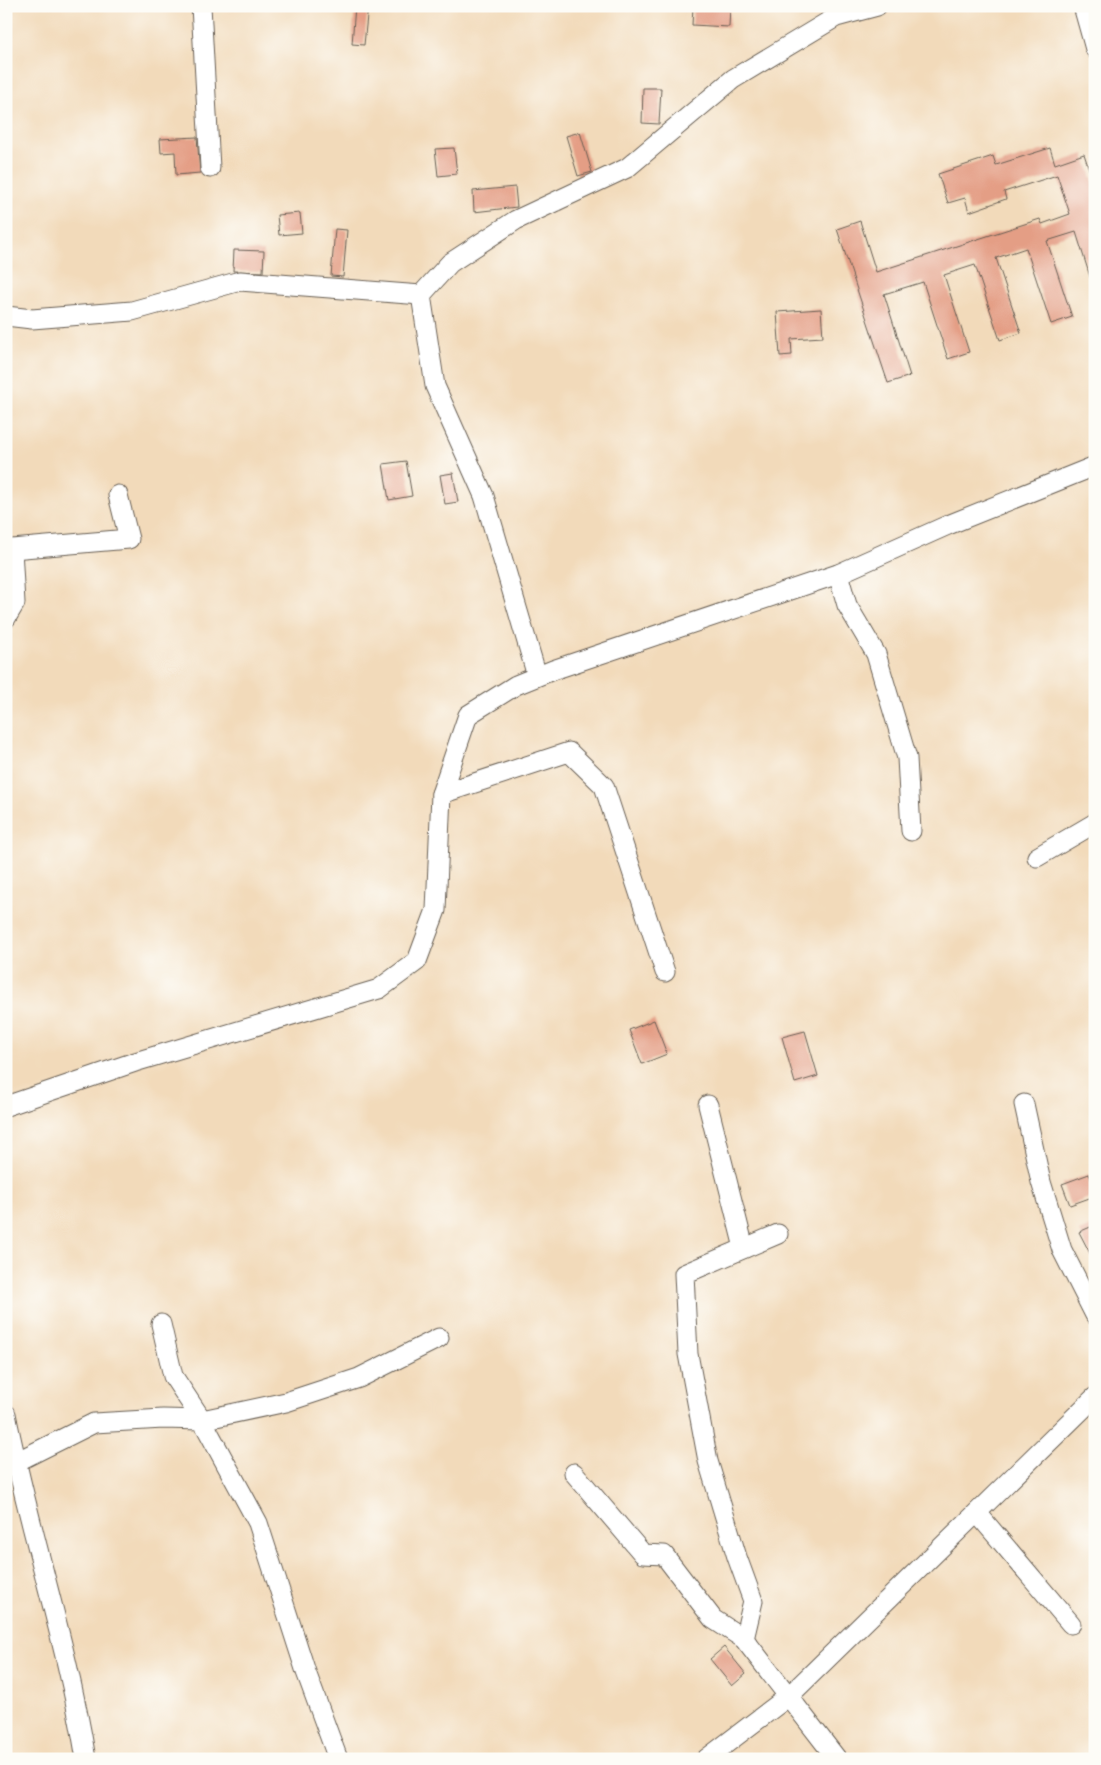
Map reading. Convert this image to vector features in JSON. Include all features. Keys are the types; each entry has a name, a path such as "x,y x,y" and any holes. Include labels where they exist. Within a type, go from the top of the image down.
{"street":[{"path":"201,6 210,168"},
{"path":"421,295 450,263 516,220 627,168 733,79 836,17 877,6"},
{"path":"1083,6 1095,49"},
{"path":"6,316 32,319 132,311 240,281 421,295"},
{"path":"421,295 435,386 484,496 538,676"},
{"path":"6,1106 135,1062 378,989 417,961 436,910 441,794 468,715 516,685 838,574 948,525 1095,466"},
{"path":"6,618 14,603 12,549 129,539 118,495"},
{"path":"838,574 847,605 876,654 907,758 912,831"},
{"path":"441,794 569,752 604,786 665,972"},
{"path":"1038,857 1095,823"},
{"path":"1024,1104 1041,1182 1062,1250 1095,1315"},
{"path":"708,1105 744,1248"},
{"path":"744,1639 753,1601 737,1558 708,1461 688,1354 684,1274 778,1234"},
{"path":"161,1324 174,1376 202,1420 258,1522 306,1672 338,1759"},
{"path":"11,1465 94,1423 163,1419 202,1420 286,1402 360,1378 439,1338"},
{"path":"706,1759 790,1696 978,1514 1095,1397"},
{"path":"6,1414 11,1465 77,1703 86,1759"},
{"path":"574,1473 644,1554 664,1555 713,1619 744,1639 837,1759"},
{"path":"978,1514 1071,1624"}],"building":[{"path":"355,6 368,6 364,45 352,44"},
{"path":"693,6 730,6 729,27 692,25"},
{"path":"643,88 661,88 659,124 642,123"},
{"path":"580,132 592,172 578,176 566,136"},
{"path":"197,137 200,173 176,175 175,152 161,153 160,139"},
{"path":"454,148 457,174 438,176 435,149"},
{"path":"1050,148 1055,164 1084,154 1095,187 1095,283 1092,283 1076,232 1047,241 1072,317 1051,324 1026,248 996,258 1021,333 1000,340 975,265 944,275 969,352 948,359 923,282 884,294 910,376 888,383 837,229 860,221 876,272 1040,219 1042,224 1070,214 1057,175 1004,192 1006,199 969,212 965,198 948,203 938,174 993,156 996,165"},
{"path":"515,187 517,207 474,212 473,191"},
{"path":"300,213 302,233 279,235 277,215"},
{"path":"335,229 347,230 343,277 331,276"},
{"path":"234,250 264,251 263,272 233,271"},
{"path":"821,309 823,337 791,339 792,355 780,356 777,312"},
{"path":"406,461 412,496 389,500 383,464"},
{"path":"453,473 458,502 445,504 440,475"},
{"path":"654,1020 667,1054 642,1064 629,1030"},
{"path":"805,1031 818,1076 795,1083 782,1037"},
{"path":"1089,1174 1095,1188 1095,1196 1070,1205 1062,1184"},
{"path":"1095,1225 1095,1263 1079,1232"},
{"path":"724,1647 746,1674 732,1686 710,1659"}]}
